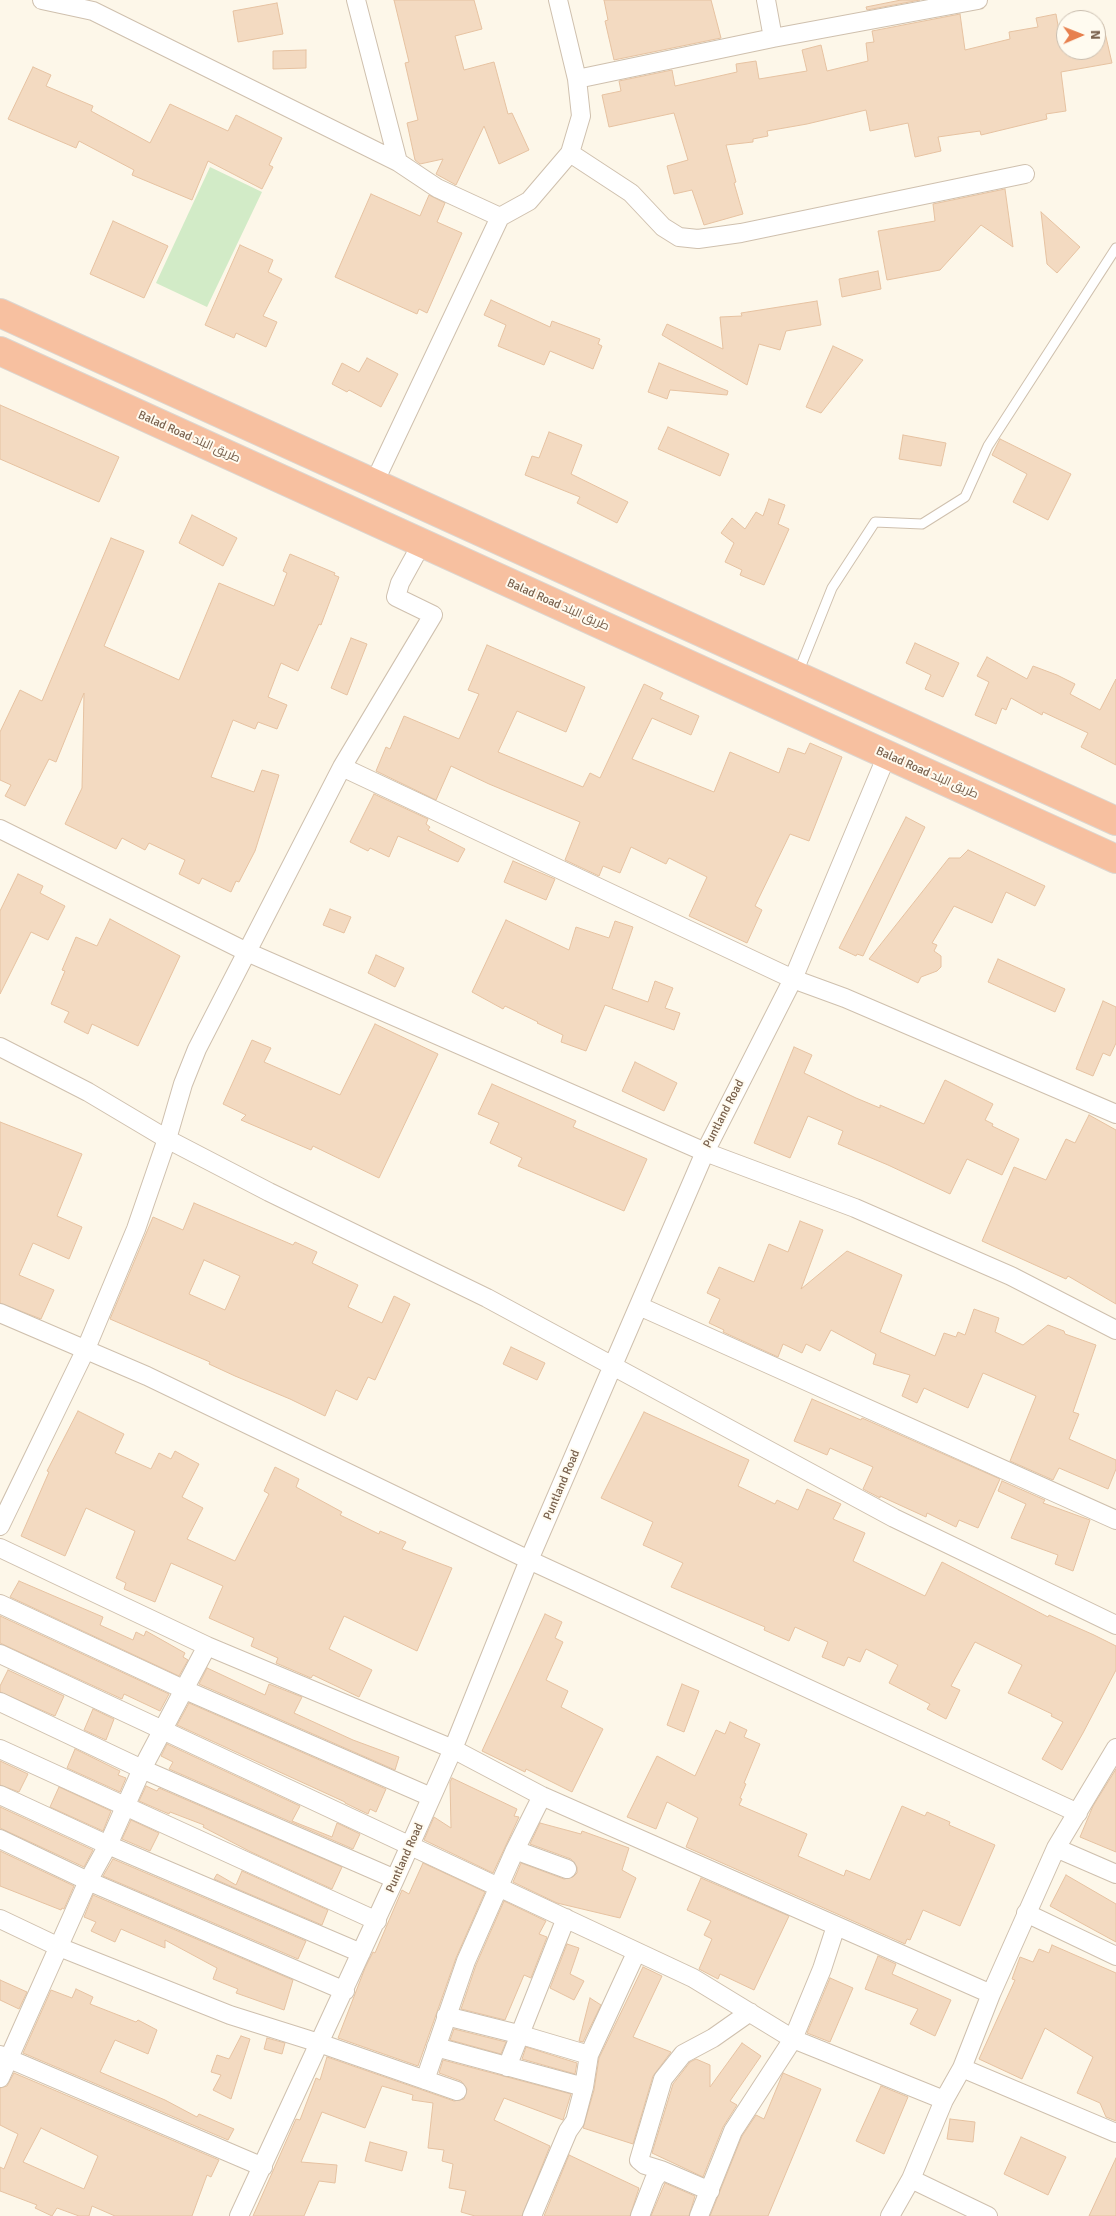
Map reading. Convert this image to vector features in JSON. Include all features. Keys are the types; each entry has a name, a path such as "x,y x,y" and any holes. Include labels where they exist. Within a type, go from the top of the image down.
{"highway":[{"path":"0,314 1116,821"},
{"name":"Balad Road طريق البلد","path":"0,351 1116,859"}],"street":[{"path":"42,0 93,5 398,162 437,188 500,217"},
{"path":"356,0 398,162"},
{"path":"374,483 500,217 529,201 570,152 581,116 577,79 558,0"},
{"path":"766,0 773,38"},
{"path":"577,79 773,38 978,0"},
{"path":"570,152 631,193 663,227 679,237 698,240 741,233 1025,174"},
{"path":"0,1526 85,1351 136,1229 167,1139 182,1084 197,1049 342,767 433,615 396,597 400,582 422,543"},
{"name":"Puntland Road","path":"238,2216 263,2167 396,1879 453,1749 529,1560 705,1152 793,978 888,755"},
{"path":"342,767 793,978 845,998 1116,1114"},
{"path":"0,829 247,952 705,1152 864,1211 1011,1276 1116,1330"},
{"path":"0,1047 88,1092 167,1139 268,1192 487,1298 894,1518 1116,1625"},
{"path":"639,1306 1116,1520"},
{"path":"0,1313 147,1376 529,1560 1078,1813"},
{"path":"0,1548 207,1646 453,1749 542,1796 991,1994"},
{"path":"0,1604 183,1689 431,1797"},
{"path":"0,2078 5,2057 31,2007 88,1881 108,1845 142,1769 207,1646"},
{"path":"0,1654 693,1978 793,2039 944,2100"},
{"path":"0,1702 142,1769 396,1879"},
{"path":"890,2216 911,2179 944,2100 962,2068 991,1994 1056,1848 1116,1748"},
{"path":"0,1749 377,1921"},
{"path":"0,1795 108,1845 362,1953"},
{"path":"425,2080 466,1962 498,1887 542,1796"},
{"path":"0,1839 88,1881 345,1991"},
{"path":"1056,1848 1116,1874"},
{"path":"515,1850 567,1869"},
{"path":"1026,1913 1116,1956"},
{"path":"507,2067 518,2034 566,1918"},
{"path":"0,1919 59,1947 230,2016 320,2043 457,2091"},
{"path":"699,2216 733,2131 793,2039 822,1968 836,1926"},
{"path":"532,2216 568,2130 575,2121 584,2087 589,2055 636,1953"},
{"path":"710,2191 645,2165 639,2160 663,2079 683,2054 713,2038 750,2012"},
{"path":"446,2016 518,2034 589,2055"},
{"path":"436,2047 584,2087"},
{"path":"5,2057 263,2167"},
{"path":"962,2068 1116,2133"},
{"path":"640,2216 654,2180 661,2170"},
{"path":"911,2179 988,2216"}],"lane":[{"path":"798,676 832,588 875,522 922,524 965,498 988,446 1116,248"}],"green space":[{"path":"210,167 262,192 207,307 156,283"}],"building":[{"path":"394,0 474,0 482,29 455,36 464,70 494,62 508,114 512,113 529,150 499,164 484,126 456,185 436,174 443,159 420,164 415,160 407,123 418,120 405,63 409,62"},
{"path":"604,0 711,0 721,38 614,60 605,21 608,20"},
{"path":"901,0 920,0 867,10 866,7"},
{"path":"277,3 283,34 238,42 233,11"},
{"path":"960,14 965,50 1010,39 1009,32 1038,27 1036,18 1056,14 1056,60 1106,60 1106,37 1112,63 1061,72 1066,111 1046,114 1047,119 981,135 980,131 938,137 941,151 915,157 908,123 870,131 866,110 767,131 768,136 753,139 753,142 726,145 743,214 704,225 692,190 674,194 667,166 688,160 674,113 609,127 602,95 621,91 619,81 672,70 675,86 737,72 736,64 756,61 759,79 807,71 802,50 821,45 827,71 868,61 866,43 874,42 872,31"},
{"path":"306,50 306,68 273,69 273,51"},
{"path":"33,67 51,75 46,86 93,106 91,111 150,143 170,104 228,131 236,115 282,138 269,165 273,167 262,189 208,161 192,200 132,175 134,170 79,141 76,148 8,119"},
{"path":"1005,189 1013,247 981,225 940,270 887,280 878,231 935,221 933,204"},
{"path":"371,194 420,216 429,195 445,203 437,222 462,233 427,313 419,309 417,314 335,277"},
{"path":"1041,212 1080,247 1057,273 1047,264"},
{"path":"113,221 168,246 144,298 90,274"},
{"path":"240,245 273,260 268,272 282,279 263,316 277,322 266,347 236,333 234,338 205,325"},
{"path":"878,271 881,289 842,297 839,279"},
{"path":"491,300 550,327 552,321 600,339 598,344 602,346 593,369 550,351 544,365 498,346 506,325 484,315"},
{"path":"817,301 821,325 786,331 780,350 759,344 747,385 662,335 667,324 723,349 720,317 742,316 741,313"},
{"path":"833,346 863,360 821,413 806,407"},
{"path":"367,358 398,374 381,407 349,390 347,392 332,384 342,363 359,372"},
{"path":"659,363 728,391 727,395 670,390 667,399 648,392"},
{"path":"0,405 119,457 99,502 0,459"},
{"path":"668,427 729,454 720,476 658,449"},
{"path":"549,432 582,445 571,474 628,502 617,523 577,503 580,497 525,475 532,456 539,458"},
{"path":"903,435 946,443 941,466 899,459"},
{"path":"1000,439 1071,474 1048,520 1013,502 1027,474 992,455"},
{"path":"769,499 785,505 778,524 789,529 764,585 740,575 742,570 725,562 734,543 721,533 732,518 745,529 756,512 763,516"},
{"path":"192,515 237,538 223,566 179,543"},
{"path":"111,538 144,551 104,646 179,680 219,583 274,606 287,573 283,571 290,554 335,573 334,575 339,577 321,625 319,624 298,671 281,663 268,697 287,705 277,729 258,722 255,729 233,720 211,777 254,792 262,770 279,775 255,851 239,882 236,881 231,892 202,878 199,884 179,874 185,860 149,843 145,850 122,838 116,849 65,824 82,788 84,693 56,762 49,759 25,806 5,796 11,785 0,780 0,732 20,690 42,701"},
{"path":"351,638 367,644 347,695 331,688"},
{"path":"915,643 959,663 943,697 925,689 931,675 906,663"},
{"path":"487,645 585,687 566,732 517,711 498,752 583,787 590,773 600,778 644,684 663,693 660,699 699,716 691,735 652,718 632,759 714,792 730,752 779,773 788,748 805,754 810,743 842,757 809,841 790,834 755,906 762,910 747,943 689,916 707,877 669,858 666,864 631,847 620,873 603,866 599,876 565,860 580,822 451,766 436,800 376,771 386,747 390,749 404,716 459,739 479,694 468,690"},
{"path":"987,657 1027,679 1033,666 1057,675 1075,684 1070,694 1100,710 1116,679 1116,765 1081,747 1088,733 1043,712 1042,715 1011,698 1006,710 1002,708 996,724 975,715 989,682 977,676"},
{"path":"374,794 428,819 426,824 430,827 428,830 465,849 458,862 398,836 389,857 370,848 368,851 350,842"},
{"path":"906,817 925,827 863,956 857,954 856,956 839,948"},
{"path":"968,850 1045,886 1035,906 1006,892 992,923 954,906 932,943 937,945 934,951 941,956 941,967 937,971 921,977 918,983 869,959 949,858 960,858"},
{"path":"513,861 555,879 546,900 504,882"},
{"path":"18,874 43,886 40,893 65,906 48,940 31,932 0,994 0,911"},
{"path":"330,909 351,917 344,933 323,925"},
{"path":"110,919 180,956 138,1046 92,1024 88,1034 64,1022 69,1012 51,1004 65,971 62,970 76,937 97,946"},
{"path":"506,920 569,950 576,927 609,938 615,921 633,927 612,989 648,1002 655,981 673,988 665,1008 680,1013 674,1030 605,1005 586,1051 561,1042 563,1035 538,1022 505,1006 503,1009 472,992"},
{"path":"376,955 404,968 395,987 368,973"},
{"path":"998,959 1065,989 1055,1012 988,982"},
{"path":"1103,1001 1116,1007 1116,1043 1110,1056 1103,1053 1093,1076 1076,1069"},
{"path":"375,1024 438,1054 379,1178 313,1146 311,1150 241,1120 246,1115 223,1104 252,1040 271,1048 264,1062 340,1095"},
{"path":"794,1047 812,1055 804,1073 856,1098 880,1108 880,1105 924,1124 945,1080 993,1104 985,1120 993,1124 992,1126 1019,1139 1002,1175 967,1159 950,1194 838,1144 843,1131 808,1116 790,1158 754,1143"},
{"path":"635,1062 677,1083 664,1111 622,1091"},
{"path":"492,1084 576,1121 573,1127 647,1159 624,1211 518,1166 522,1158 490,1143 499,1123 478,1114"},
{"path":"1089,1115 1116,1130 1116,1304 1068,1276 1066,1279 982,1241 1014,1167 1046,1180 1066,1139 1075,1143"},
{"path":"0,1122 82,1154 57,1216 82,1227 69,1259 33,1243 19,1275 54,1290 41,1319 0,1303"},
{"path":"194,1203 293,1245 295,1242 317,1252 312,1263 358,1285 348,1307 382,1323 394,1296 410,1304 375,1380 368,1377 357,1400 336,1390 325,1416 209,1364 210,1362 110,1319 153,1217 183,1230","holes":["204,1260 240,1276 225,1310 189,1294"]},
{"path":"800,1221 823,1230 801,1289 847,1251 902,1275 880,1332 935,1356 944,1333 956,1337 958,1332 965,1335 974,1309 999,1318 995,1332 1023,1345 1048,1325 1064,1331 1065,1334 1096,1345 1073,1412 1079,1414 1069,1439 1116,1460 1116,1469 1108,1489 1059,1468 1053,1480 1010,1461 1036,1396 983,1373 968,1408 924,1388 917,1403 902,1396 910,1375 873,1364 876,1354 831,1330 820,1351 806,1344 802,1353 783,1344 778,1357 723,1332 724,1330 709,1323 720,1299 707,1293 719,1267 754,1282 769,1244 788,1252"},
{"path":"511,1347 545,1363 537,1380 503,1364"},
{"path":"812,1399 861,1420 862,1418 1000,1479 978,1528 959,1520 956,1527 927,1513 926,1517 880,1496 880,1498 863,1489 873,1467 830,1448 827,1455 794,1441"},
{"path":"78,1411 124,1434 115,1453 151,1469 159,1453 171,1459 175,1451 199,1464 182,1497 203,1508 187,1539 235,1561 269,1494 264,1491 275,1467 299,1479 296,1487 342,1512 340,1515 379,1534 380,1531 406,1542 402,1549 452,1568 417,1651 344,1616 329,1649 372,1670 359,1697 313,1675 311,1678 276,1663 278,1658 251,1646 254,1638 209,1618 223,1586 171,1563 155,1602 124,1589 126,1583 116,1578 135,1531 86,1508 65,1556 21,1536 49,1472 47,1471"},
{"path":"644,1412 749,1460 738,1486 775,1504 777,1500 798,1510 807,1489 841,1504 833,1519 865,1533 853,1561 925,1596 942,1562 1048,1617 1049,1615 1116,1646 1116,1670 1062,1770 1042,1759 1063,1722 1051,1716 1052,1714 1008,1693 1022,1665 975,1642 951,1686 960,1690 946,1719 927,1709 930,1704 889,1683 898,1665 866,1649 860,1662 848,1657 844,1666 822,1657 828,1642 795,1627 789,1641 764,1630 765,1627 671,1587 683,1563 643,1545 653,1522 601,1498"},
{"path":"1002,1481 1045,1500 1043,1503 1090,1520 1073,1571 1055,1564 1058,1555 1011,1538 1026,1504 998,1491"},
{"path":"19,1581 103,1617 100,1625 133,1640 136,1632 144,1636 146,1631 185,1653 183,1657 188,1660 179,1676 10,1597"},
{"path":"545,1614 562,1622 555,1638 563,1642 546,1680 568,1691 561,1707 603,1729 572,1792 526,1769 525,1772 482,1751"},
{"path":"0,1616 169,1694 160,1711 124,1694 122,1699 0,1643"},
{"path":"207,1668 265,1695 269,1684 302,1697 294,1713 353,1740 399,1757 395,1770 199,1684"},
{"path":"8,1670 64,1696 55,1716 0,1692 0,1686"},
{"path":"682,1684 699,1691 684,1732 667,1725"},
{"path":"189,1703 386,1789 376,1812 370,1809 368,1814 177,1725"},
{"path":"93,1709 114,1719 106,1740 84,1730"},
{"path":"730,1722 747,1730 744,1737 760,1744 744,1783 746,1784 739,1805 807,1834 798,1856 844,1876 846,1870 870,1880 902,1806 925,1816 927,1812 950,1822 949,1825 995,1845 960,1926 923,1910 910,1940 907,1939 905,1944 686,1847 698,1818 667,1802 656,1829 627,1817 657,1756 695,1776 716,1730 725,1734"},
{"path":"167,1744 300,1806 292,1821 332,1837 337,1823 360,1834 353,1849 169,1769 173,1762 161,1756"},
{"path":"75,1749 120,1771 118,1775 126,1778 120,1792 67,1768"},
{"path":"0,1761 28,1774 19,1792 0,1785"},
{"path":"1116,1769 1116,1852 1080,1837 1093,1806"},
{"path":"452,1778 517,1809 514,1816 519,1817 493,1873 424,1840 434,1817 451,1828 450,1782"},
{"path":"146,1786 157,1791 159,1788 342,1867 332,1889 251,1852 203,1827 204,1825 170,1812 169,1814 139,1801"},
{"path":"59,1787 111,1811 103,1831 50,1807"},
{"path":"0,1807 93,1850 84,1867 0,1828"},
{"path":"131,1820 159,1833 150,1851 122,1839"},
{"path":"540,1823 581,1834 582,1831 629,1848 622,1870 636,1878 620,1918 557,1903 513,1882 521,1863 564,1879 573,1877 577,1873 577,1867 571,1859 530,1844"},
{"path":"0,1851 74,1886 64,1909 62,1908 61,1910 0,1886"},
{"path":"113,1859 306,1941 298,1959 103,1876"},
{"path":"423,1863 485,1892 456,1958 418,2066 338,2038 365,1968 373,1952 375,1953 402,1890 409,1894"},
{"path":"242,1871 328,1910 322,1925 214,1879 217,1874 236,1885"},
{"path":"1066,1875 1116,1904 1116,1942 1050,1906"},
{"path":"701,1878 789,1916 754,1990 720,1974 718,1979 699,1969 712,1939 704,1935 711,1921 687,1910"},
{"path":"93,1895 293,1980 284,2010 236,1993 238,1989 213,1979 217,1968 165,1940 165,1948 121,1929 115,1942 91,1931 96,1922 84,1917"},
{"path":"504,1901 546,1921 539,1934 547,1937 531,1978 524,1975 505,2020 461,2009 476,1965"},
{"path":"567,1944 579,1948 570,1974 584,1981 574,2000 550,1988"},
{"path":"1052,1945 1116,1973 1116,2121 1106,2117 1100,2103 1077,2093 1093,2057 1045,2028 1022,2079 979,2059 1015,1980 1012,1979 1020,1957 1033,1962 1039,1949 1049,1953"},
{"path":"878,1956 896,1964 892,1974 951,2000 935,2036 910,2024 918,2009 865,1989"},
{"path":"643,1967 662,1976 633,2037 671,2052 653,2076 633,2144 583,2128 594,2090 599,2058"},
{"path":"830,1978 853,1988 830,2042 807,2033"},
{"path":"0,1980 27,1992 19,2009 0,2000"},
{"path":"76,1989 93,1997 90,2004 136,2022 138,2020 157,2030 148,2054 115,2040 100,2072 165,2100 197,2117 199,2114 234,2129 228,2140 23,2053 51,1990 72,1998"},
{"path":"590,1998 601,2005 583,2042 579,2041"},
{"path":"454,2029 506,2042 501,2054 450,2040"},
{"path":"241,2036 250,2039 231,2099 213,2090 221,2075 211,2072 217,2055 229,2059"},
{"path":"267,2038 285,2043 282,2054 264,2049"},
{"path":"742,2043 761,2056 730,2101 737,2105 723,2127 703,2177 652,2153 673,2084 690,2062 696,2059 710,2065 710,2087"},
{"path":"526,2047 577,2063 575,2074 522,2059"},
{"path":"327,2057 454,2101 464,2099 467,2089 461,2081 439,2073 443,2060 571,2094 563,2120 504,2098 494,2120 550,2146 522,2216 475,2216 461,2212 466,2191 449,2188 453,2164 442,2161 444,2150 428,2148 433,2103 412,2100 413,2095 382,2086 365,2128 322,2112 301,2162 337,2165 335,2183 319,2181 304,2216 253,2216 296,2119 300,2120 316,2078 320,2080"},
{"path":"14,2073 219,2160 211,2177 207,2175 192,2216 115,2216 92,2206 89,2216 79,2216 57,2208 52,2216 35,2208 37,2205 0,2191 0,2167 4,2169 18,2134 0,2125 0,2088 7,2086","holes":["41,2128 98,2156 84,2189 23,2162"]},
{"path":"783,2073 821,2089 768,2216 710,2216 742,2136 756,2115 764,2119"},
{"path":"881,2086 908,2097 884,2154 856,2141"},
{"path":"950,2119 975,2122 973,2142 947,2139"},
{"path":"1021,2137 1066,2157 1048,2195 1004,2174"},
{"path":"370,2142 407,2152 402,2171 365,2161"},
{"path":"569,2155 639,2188 630,2216 544,2216"},
{"path":"1116,2158 1116,2216 1089,2216"},
{"path":"665,2183 695,2196 689,2216 651,2216"}]}
